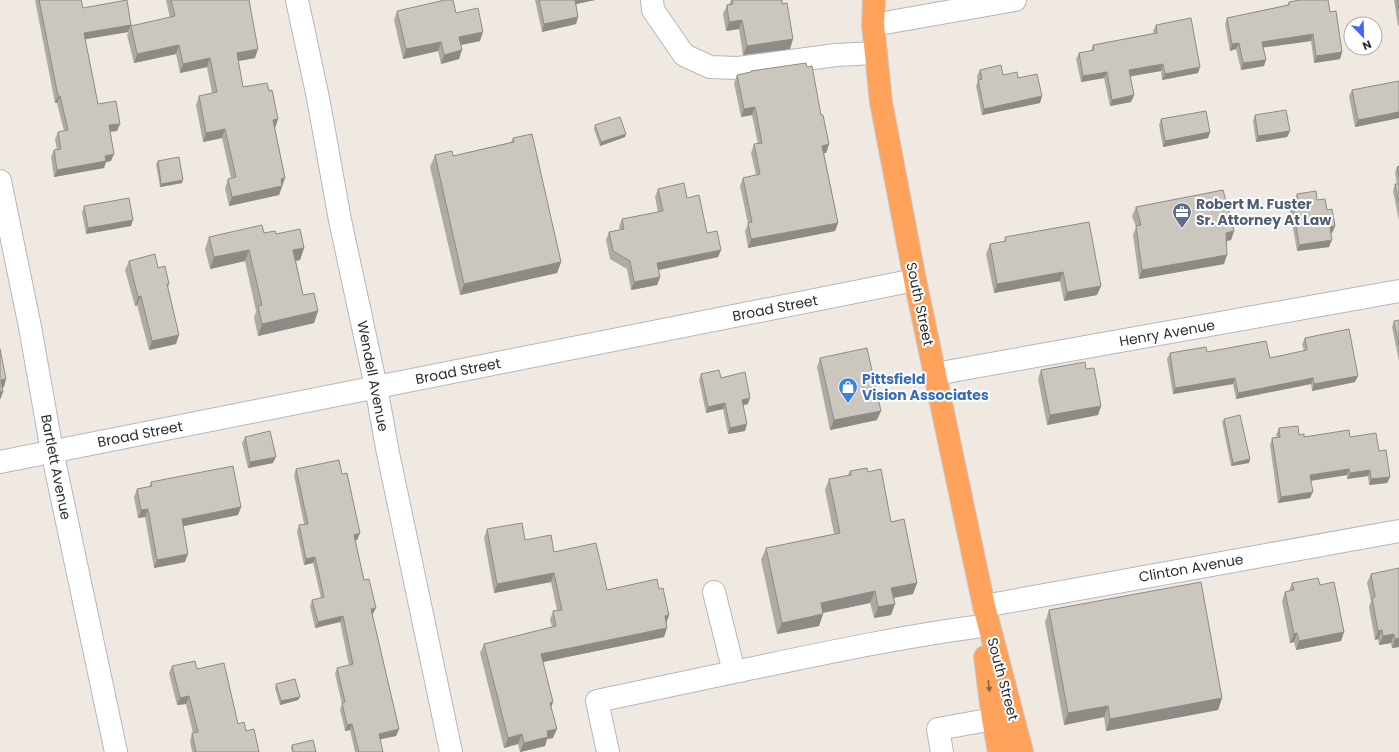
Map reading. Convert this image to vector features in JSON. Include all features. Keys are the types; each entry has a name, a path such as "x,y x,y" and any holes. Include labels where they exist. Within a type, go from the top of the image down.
{"highway":[{"name":"South Street","path":"874,0 873,25 881,102 915,280 983,616 1022,752"},
{"name":"South Street","path":"983,616 993,719 999,752"}],"street":[{"name":"Wendell Avenue","path":"297,0 318,98 340,220 451,752"},
{"path":"652,0 653,10 684,55 710,67 738,68 836,55 876,52"},
{"path":"873,25 1015,0"},
{"name":"Bartlett Avenue","path":"0,181 30,327 52,451 116,752"},
{"name":"Broad Street","path":"0,462 915,280"},
{"name":"Henry Avenue","path":"935,374 1399,291"},
{"name":"Clinton Avenue","path":"608,752 597,701 850,648 946,630 983,616 1399,531"},
{"path":"714,592 734,672"},
{"path":"941,752 938,729 993,719"}],"building":[{"path":"39,0 81,0 83,8 127,0 131,25 84,33 98,104 116,101 120,124 109,125 114,154 105,156 106,161 57,170 54,150 61,149 58,132 68,130 60,96 58,96"},
{"path":"171,0 249,0 258,49 237,53 243,87 267,83 269,91 272,90 278,119 273,120 285,178 281,179 282,186 232,197 228,179 236,177 225,129 206,133 199,96 217,92 210,58 183,64 179,45 137,54 131,26 175,16"},
{"path":"445,0 453,0 456,13 478,8 483,32 459,37 462,50 444,55 441,42 406,49 397,11"},
{"path":"539,0 575,0 578,17 544,24"},
{"path":"732,0 782,0 782,4 787,3 793,39 747,46 742,20 729,22 727,5 733,4"},
{"path":"1300,0 1328,0 1330,12 1336,11 1342,52 1316,56 1313,34 1262,42 1266,60 1243,63 1239,43 1232,44 1227,18 1289,5 1289,2"},
{"path":"1397,0 1399,0 1399,11"},
{"path":"1191,18 1200,67 1165,74 1163,64 1129,70 1134,95 1112,100 1107,72 1083,76 1079,53 1094,50 1093,45 1157,33 1156,25"},
{"path":"806,63 807,67 812,66 821,115 823,115 829,144 822,146 838,223 751,239 748,223 752,222 743,178 760,174 754,144 762,143 755,107 744,109 737,75 751,71"},
{"path":"1001,65 1003,75 1017,72 1018,78 1037,74 1042,96 984,109 978,80 982,79 980,70"},
{"path":"1399,81 1399,112 1358,120 1352,90"},
{"path":"1286,110 1290,131 1258,136 1255,115"},
{"path":"1206,111 1210,132 1165,141 1161,119"},
{"path":"620,117 626,134 601,142 595,125"},
{"path":"532,134 561,262 464,284 435,155 452,151 453,156 514,142 513,138"},
{"path":"179,157 183,180 161,184 158,161"},
{"path":"684,183 687,198 699,195 707,233 717,231 721,250 657,263 660,277 634,282 630,261 613,251 609,232 624,229 622,219 663,211 658,189"},
{"path":"1395,184 1399,184 1399,203"},
{"path":"1223,190 1234,231 1226,233 1227,255 1142,270 1136,226 1141,225 1136,207"},
{"path":"1316,191 1317,200 1325,199 1327,210 1332,209 1335,226 1330,227 1332,240 1299,245 1293,205 1298,204 1297,194"},
{"path":"129,198 133,220 88,228 84,206"},
{"path":"1089,222 1101,286 1067,292 1063,272 997,284 990,244 1006,241 1005,237"},
{"path":"262,225 264,233 275,231 276,234 300,229 304,248 293,250 303,295 314,293 318,311 262,324 258,306 262,305 249,250 214,257 209,237"},
{"path":"155,254 158,268 165,266 169,284 167,284 179,335 152,341 141,296 138,297 129,261"},
{"path":"1399,320 1399,345 1394,321"},
{"path":"1349,329 1358,376 1314,384 1313,378 1238,393 1235,378 1175,388 1170,353 1206,347 1207,352 1266,341 1270,358 1307,350 1305,338"},
{"path":"867,348 881,411 834,420 820,358"},
{"path":"0,349 6,379 1,380 3,392 0,392"},
{"path":"1085,362 1086,369 1094,368 1101,406 1050,415 1041,370"},
{"path":"719,370 721,378 745,372 750,398 742,400 747,424 730,428 725,403 708,407 701,374"},
{"path":"1240,415 1250,459 1233,463 1224,419"},
{"path":"1298,426 1299,435 1304,434 1304,437 1349,430 1350,437 1376,433 1379,451 1386,450 1390,477 1371,479 1370,470 1350,473 1349,469 1310,475 1313,492 1281,497 1272,438 1280,437 1279,428"},
{"path":"270,431 276,457 250,462 245,437"},
{"path":"339,460 342,474 347,473 360,533 354,535 364,580 369,579 376,608 371,609 399,729 379,734 383,752 359,752 352,724 347,725 342,703 345,702 337,668 353,664 343,616 318,622 312,600 324,597 315,557 306,559 299,525 308,524 296,469"},
{"path":"233,466 241,507 182,519 188,554 157,560 148,509 141,510 137,489 152,486 151,482"},
{"path":"867,468 868,472 881,469 891,522 904,519 917,583 891,588 895,604 878,607 875,591 821,603 823,614 782,623 766,548 840,533 829,479 851,475 850,471"},
{"path":"522,523 525,540 551,535 554,552 596,543 607,590 657,579 659,589 663,588 669,615 665,616 667,628 541,654 553,702 550,703 557,729 547,731 548,737 524,743 522,734 508,738 484,644 556,626 553,611 562,610 554,573 497,584 487,529"},
{"path":"1399,568 1399,638 1395,639 1394,634 1383,636 1382,630 1378,631 1372,598 1375,597 1371,574"},
{"path":"1318,578 1320,585 1334,582 1344,632 1299,641 1297,633 1294,634 1285,592 1294,590 1292,583"},
{"path":"1201,582 1222,698 1110,719 1108,706 1068,713 1049,610"},
{"path":"195,661 197,669 224,663 238,724 244,722 246,731 254,729 259,752 196,752 192,733 198,732 189,696 180,698 172,666"},
{"path":"295,679 300,697 281,701 276,684"},
{"path":"313,740 316,752 293,752 292,745"}],"place":[{"name":"Robert M. Fuster Sr. Attorney At Law","path":"1182,229"},
{"name":"Pittsfield Vision Associates","path":"848,404"}]}
